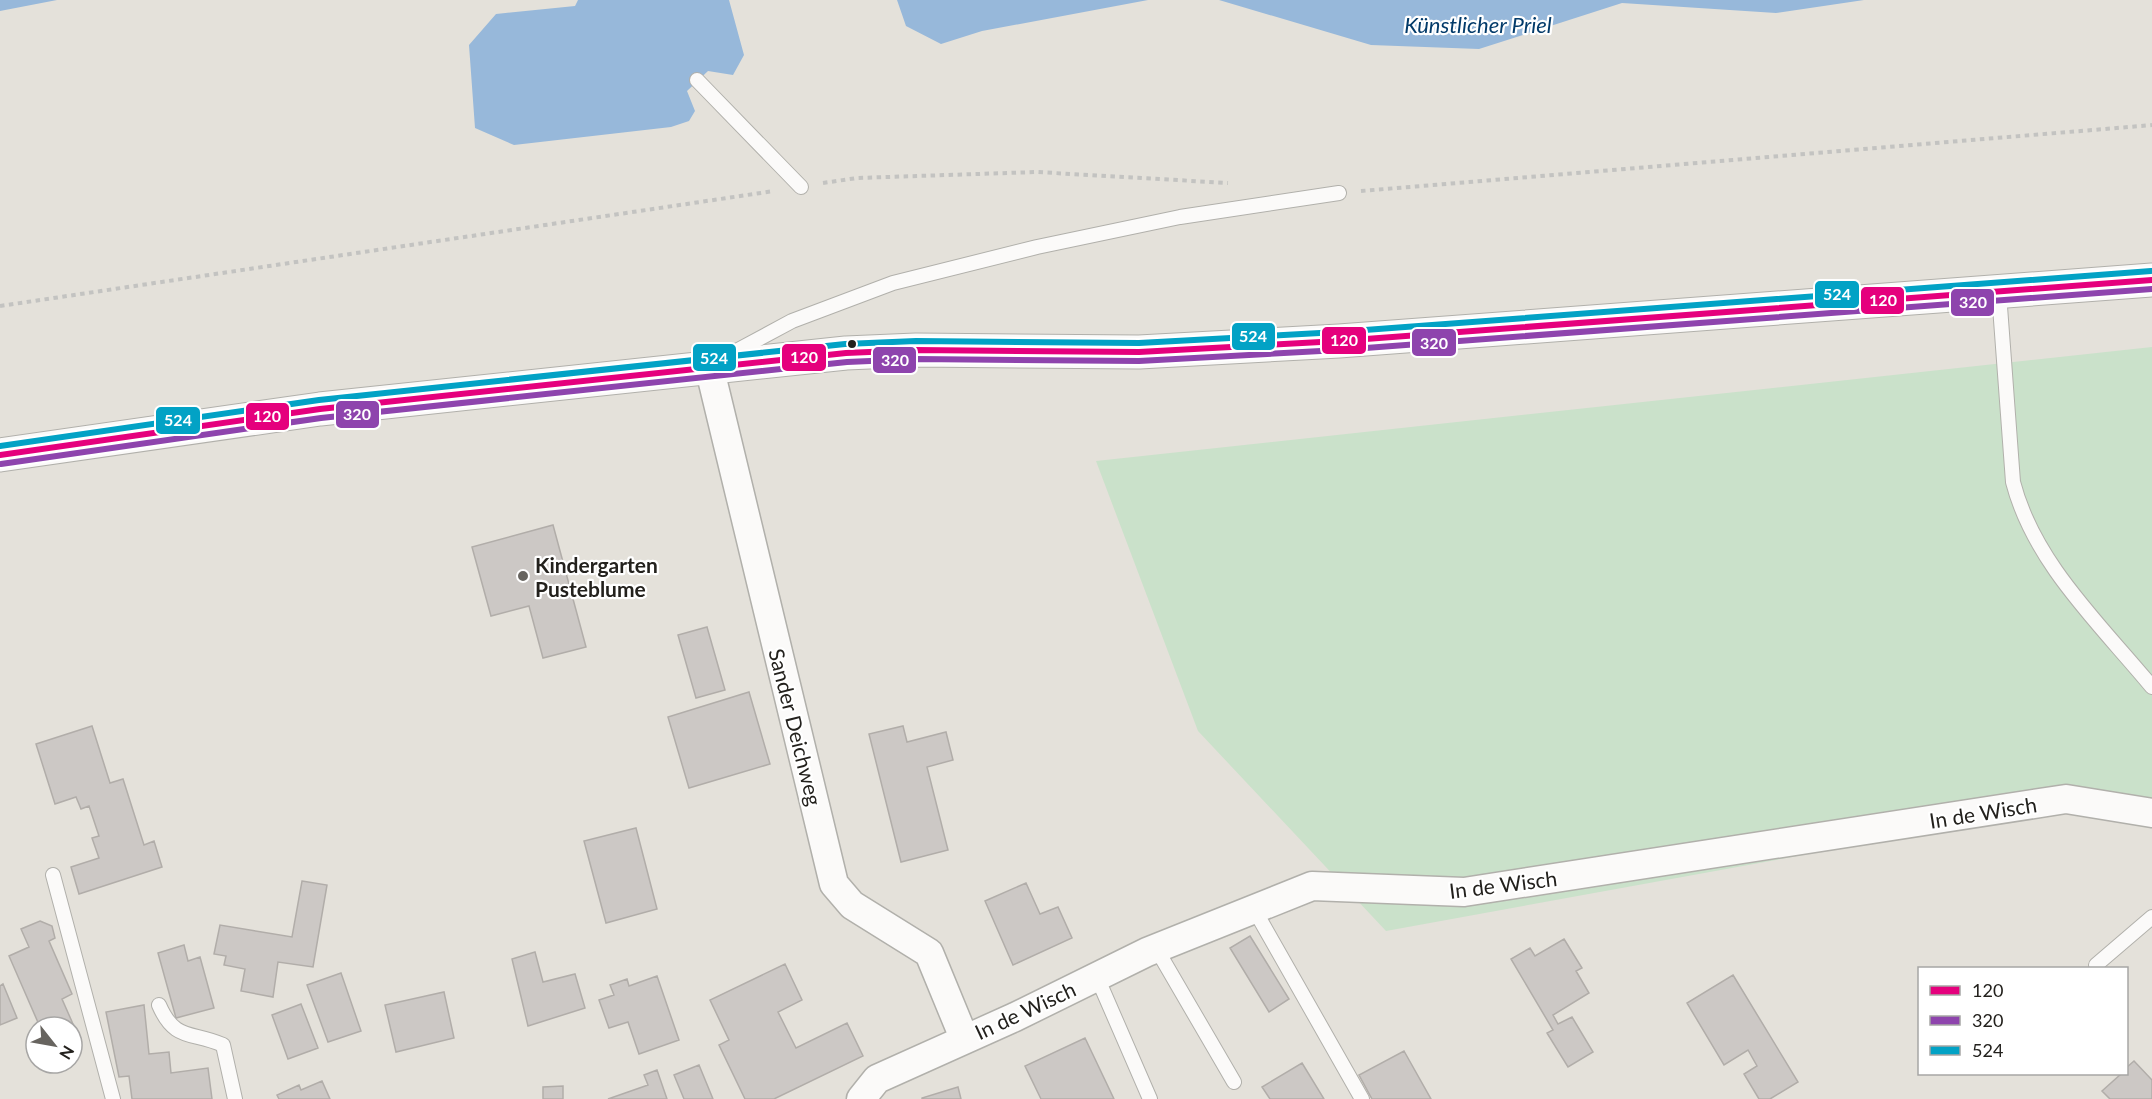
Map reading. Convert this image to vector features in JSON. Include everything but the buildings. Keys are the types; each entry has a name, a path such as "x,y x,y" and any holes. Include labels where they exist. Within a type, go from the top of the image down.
{"street":[{"path":"0,454 320,409 846,353 916,350 1139,352 1339,341 2152,280"},
{"name":"Sander Deichweg","path":"709,366 834,884 852,905 929,953 964,1038"},
{"name":"In de Wisch","path":"861,1099 877,1079 1015,1017 1156,948 1312,886 1464,892 2066,799 2152,813"}],"lane":[{"path":"697,80 801,187"},
{"path":"709,366 792,321 893,283 1037,247 1180,217 1339,193"},
{"path":"1999,293 2013,482 2020,508 2053,568 2152,687"},
{"path":"53,875 113,1099"},
{"path":"1254,909 1362,1099"},
{"path":"2096,965 2152,917"},
{"path":"1156,948 1234,1082"},
{"path":"1097,977 1150,1099"},
{"path":"159,1005 165,1020 181,1034 223,1045 235,1099"}],"path":[{"path":"1339,193 2152,125"},
{"path":"0,306 857,178 1037,172 1230,184"}],"green space":[{"path":"2152,347 2152,821 2066,807 1386,931 1198,731 1096,461"}],"water":[{"path":"0,0 57,0 0,11"},
{"path":"578,0 729,0 744,55 733,75 708,71 687,91 695,111 689,121 671,127 514,145 475,128 469,45 496,14 575,6"},
{"path":"897,0 1148,0 982,31 941,44 906,26"},
{"name":"Künstlicher Priel","path":"1219,0 1864,0 1776,13 1622,3 1479,49 1371,45"}],"transit line":[{"name":"524","path":"0,446 319,400 845,344 916,341 1139,343 1338,332 2151,271"},
{"name":"120","path":"0,455 320,409 846,353 916,350 1139,352 1339,341 2152,280"},
{"name":"320","path":"1,464 321,418 847,362 916,359 1139,361 1339,350 2152,289"}],"place":[{"name":"Kindergarten Pusteblume","path":"523,576"}]}
